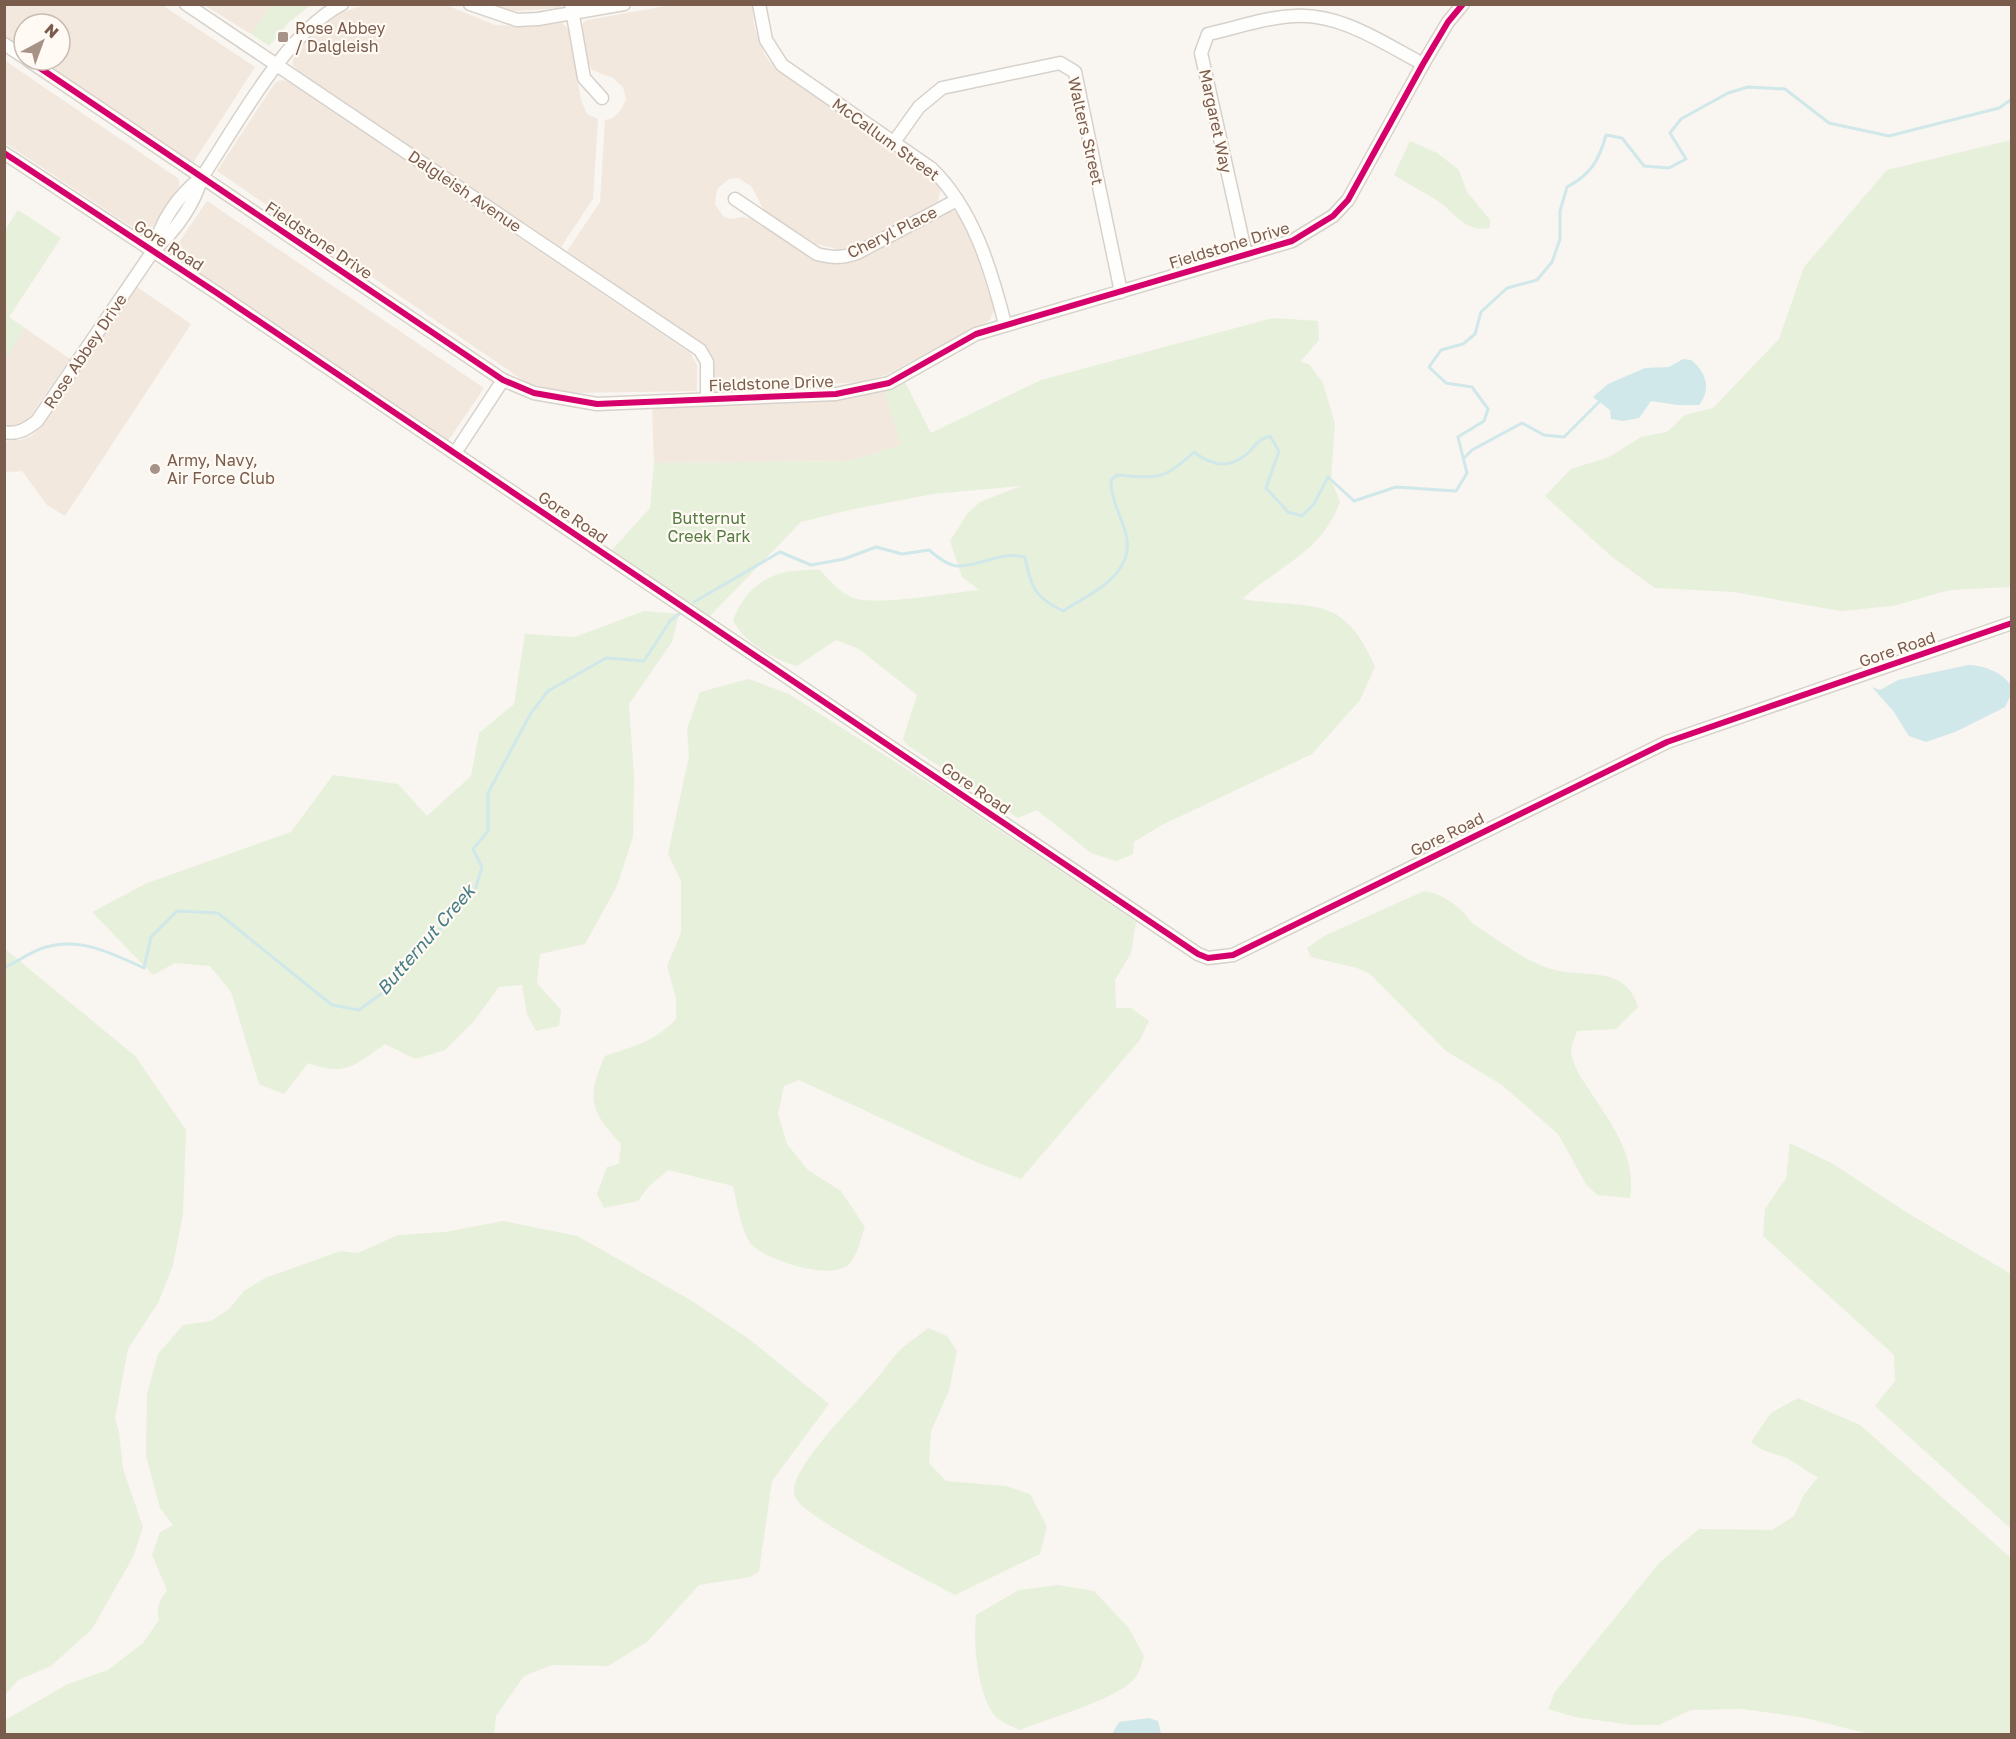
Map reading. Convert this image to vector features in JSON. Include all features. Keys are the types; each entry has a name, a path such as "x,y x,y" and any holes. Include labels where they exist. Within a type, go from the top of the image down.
{"street":[{"name":"Dalgleish Avenue","path":"186,4 700,350 707,362 707,399"},
{"name":"Rose Abbey Drive","path":"4,432 11,434 26,430 37,421 153,251 161,225 184,190 202,177 277,65 307,28 342,4"},
{"path":"470,4 517,20 572,9 624,4"},
{"name":"McCallum Street","path":"759,4 766,40 782,65 932,169 957,200 973,225 1005,324"},
{"name":"Fieldstone Drive","path":"46,72 503,380 534,393 597,404 836,394 861,391 908,375 976,334 1005,324 1293,241 1316,229 1348,201 1423,64 1448,22 1463,4"},
{"path":"572,9 584,78 602,98"},
{"name":"Margaret Way","path":"1246,255 1201,53 1208,34 1293,16 1324,17 1360,31 1423,64"},
{"name":"Walters Street","path":"894,142 918,107 942,88 1060,63 1069,66 1075,72 1121,292"},
{"name":"Gore Road","path":"4,153 455,453 1198,954 1208,958 1233,955 1667,742 2012,623"},
{"name":"Cheryl Place","path":"735,199 817,254 845,257 957,200"},
{"path":"455,453 503,380"}],"shaded area":[{"path":"4,5 162,5 255,67 193,163 55,72 72,72 72,12 12,12 12,43 5,38"},
{"path":"204,5 272,5 251,34"},
{"path":"364,5 446,5 495,25 531,27 562,23 569,30 581,100 587,114 598,119 593,199 561,247 300,73 292,64 294,57 309,37 334,15"},
{"path":"495,5 560,5 561,8 515,11"},
{"path":"672,5 752,5 754,26 765,56 779,72 913,163 941,188 938,201 855,246 841,250 816,244 763,209 752,187 738,178 729,179 717,189 715,204 723,216 730,219 742,217 755,220 815,259 829,263 860,259 948,212 955,211 961,216 971,239 994,310 990,320 886,375 860,382 723,391 713,384 713,358 705,345 567,251 600,202 605,120 613,118 621,110 626,99 623,87 613,78 592,70 588,62 583,23 587,20"},
{"path":"4,60 12,65 12,72 22,72 179,179 179,186 153,226 141,233 5,143"},
{"path":"281,80 287,81 690,353 697,365 697,391 569,393 527,383 217,171 275,83"},
{"path":"207,201 484,388 448,441 171,254"},
{"path":"137,287 191,324 65,516 47,505 22,471 7,472 5,475 5,441 20,440 31,436 44,424"},
{"path":"25,328 70,359 27,421 17,426 6,426 4,359"},
{"path":"884,391 902,445 849,461 654,463 652,408 834,401"}],"green space":[{"path":"272,4 311,5 289,22 269,46 251,34"},
{"path":"2011,140 2011,587 1950,590 1893,606 1840,611 1734,592 1655,588 1612,557 1545,496 1571,469 1609,457 1641,437 1667,432 1685,415 1713,408 1779,339 1804,267 1887,170"},
{"path":"1410,141 1437,153 1459,170 1467,192 1490,220 1490,228 1474,228 1468,225 1438,201 1394,175"},
{"path":"18,210 61,238 9,317 25,328 5,359 5,230"},
{"name":"Butternut Creek Park","path":"1273,318 1318,321 1319,340 1300,362 1309,364 1323,383 1335,424 1331,479 1340,502 1332,519 1311,546 1242,599 1306,605 1337,615 1350,626 1363,643 1375,667 1360,700 1312,754 1162,825 1134,842 1133,854 1116,861 1091,853 1037,810 1018,818 907,745 903,739 917,695 859,649 836,640 797,666 760,649 744,636 733,620 747,595 756,586 778,574 791,571 820,570 847,595 857,599 900,600 979,590 962,577 950,541 967,514 980,502 1021,486 933,494 801,522 708,618 611,551 650,508 654,463 849,461 901,445 884,391 905,382 931,433 1041,380"},
{"path":"644,611 679,614 672,642 629,704 634,777 633,837 617,886 585,944 540,954 537,983 561,1010 559,1026 536,1031 527,1014 522,985 499,987 474,1021 445,1050 415,1059 385,1044 350,1067 332,1069 308,1063 284,1094 259,1084 231,992 210,966 175,963 153,975 92,912 147,883 291,832 333,775 398,784 427,816 471,776 479,733 514,704 525,634 575,637"},
{"path":"749,679 789,694 947,795 1136,922 1131,953 1115,980 1116,1008 1131,1008 1149,1021 1140,1040 1021,1179 976,1162 799,1080 784,1086 778,1114 787,1144 808,1170 841,1191 865,1227 851,1262 843,1268 832,1270 802,1268 773,1258 753,1246 742,1226 733,1186 668,1170 649,1186 638,1201 604,1208 597,1194 607,1167 619,1164 621,1144 597,1113 594,1103 595,1083 605,1056 652,1038 676,1019 676,998 667,966 681,933 681,881 668,854 689,756 687,729 700,692"},
{"path":"1424,891 1451,902 1472,923 1529,960 1561,971 1613,978 1632,993 1638,1007 1616,1029 1577,1031 1571,1049 1582,1080 1613,1126 1626,1153 1631,1182 1630,1198 1597,1195 1586,1184 1558,1134 1502,1085 1446,1051 1370,974 1357,968 1311,957 1307,948 1324,936"},
{"path":"5,949 135,1056 186,1130 183,1214 173,1265 159,1301 128,1349 115,1418 123,1469 143,1527 133,1557 92,1629 51,1666 18,1680 5,1695"},
{"path":"1790,1143 1833,1164 1906,1212 2011,1274 2011,1529 1875,1406 1895,1381 1894,1355 1763,1236 1765,1209 1786,1178"},
{"path":"503,1221 577,1236 689,1299 749,1339 829,1404 772,1481 759,1571 750,1577 699,1585 647,1642 608,1666 552,1665 524,1676 496,1716 494,1734 5,1734 5,1720 68,1684 108,1670 143,1643 159,1620 159,1604 167,1590 152,1555 160,1532 173,1525 160,1508 146,1456 147,1394 158,1354 183,1325 211,1321 229,1309 244,1291 265,1278 341,1251 358,1253 398,1235 445,1232"},
{"path":"928,1328 947,1336 957,1351 949,1391 931,1431 929,1463 946,1481 1006,1486 1030,1494 1047,1526 1040,1554 955,1595 843,1534 803,1507 795,1497 795,1486 800,1472 824,1438 899,1351"},
{"path":"1798,1398 1860,1425 2011,1558 2011,1734 1869,1734 1806,1718 1743,1709 1691,1710 1659,1725 1631,1725 1575,1717 1548,1709 1555,1692 1659,1563 1699,1529 1772,1530 1794,1516 1804,1495 1818,1477 1790,1460 1765,1451 1751,1442 1771,1413"},
{"path":"1058,1585 1094,1591 1128,1627 1144,1656 1140,1670 1127,1686 1081,1708 1020,1730 995,1716 984,1694 976,1653 976,1615 1019,1590"}],"water":[{"path":"1683,359 1691,360 1704,375 1705,393 1699,405 1651,401 1639,418 1623,421 1611,419 1610,410 1593,397 1608,384 1645,368 1669,367"},
{"path":"1968,665 1992,670 2011,685 2011,695 2005,707 1955,732 1926,742 1909,736 1894,712 1872,687 1880,690 1898,680"},
{"path":"1149,1718 1158,1721 1161,1734 1112,1734 1119,1722"}],"waterway":[{"name":"Butternut Creek","path":"694,602 780,552 811,565 844,559 876,547 902,554 929,550 954,566 975,564 999,557 1025,557 1035,590 1046,601 1063,611 1109,581 1124,561 1127,548 1126,534 1114,501 1111,480 1117,475 1159,476 1175,468 1194,452 1212,462 1230,463 1243,457 1258,442 1270,436 1279,451 1266,488 1288,512 1302,516 1314,504 1328,477 1354,501 1396,487 1456,491 1467,473 1458,437 1484,421 1488,409 1472,387 1446,383 1429,367 1441,350 1463,344 1475,334 1481,312 1507,288 1537,280 1552,262 1560,239 1560,211 1567,187 1588,172 1597,160 1606,135 1622,138 1644,166 1669,168 1686,159 1670,133 1681,119 1728,93 1748,87 1785,89 1829,123 1889,136 1999,108 2012,99"},
{"path":"1464,458 1472,450 1522,423 1544,435 1564,437 1599,402"},
{"name":"Butternut Creek","path":"4,968 41,949 59,944 96,948 144,968 151,937 177,911 218,913 332,1005 359,1010 381,994 475,890 482,867 473,849 488,831 488,793 531,713 548,691 606,658 644,661 670,621 679,614"}],"cycle path":[{"path":"46,72 503,380 534,393 597,404 836,394 889,383 976,334 1292,241 1333,216 1348,200 1423,64 1448,22 1463,4"},
{"path":"4,153 217,293 1198,954 1208,958 1233,955 1667,742 2012,623"}],"place":[{"name":"Rose Abbey / Dalgleish","path":"283,37"},
{"name":"Army, Navy, Air Force Club","path":"155,469"}]}
